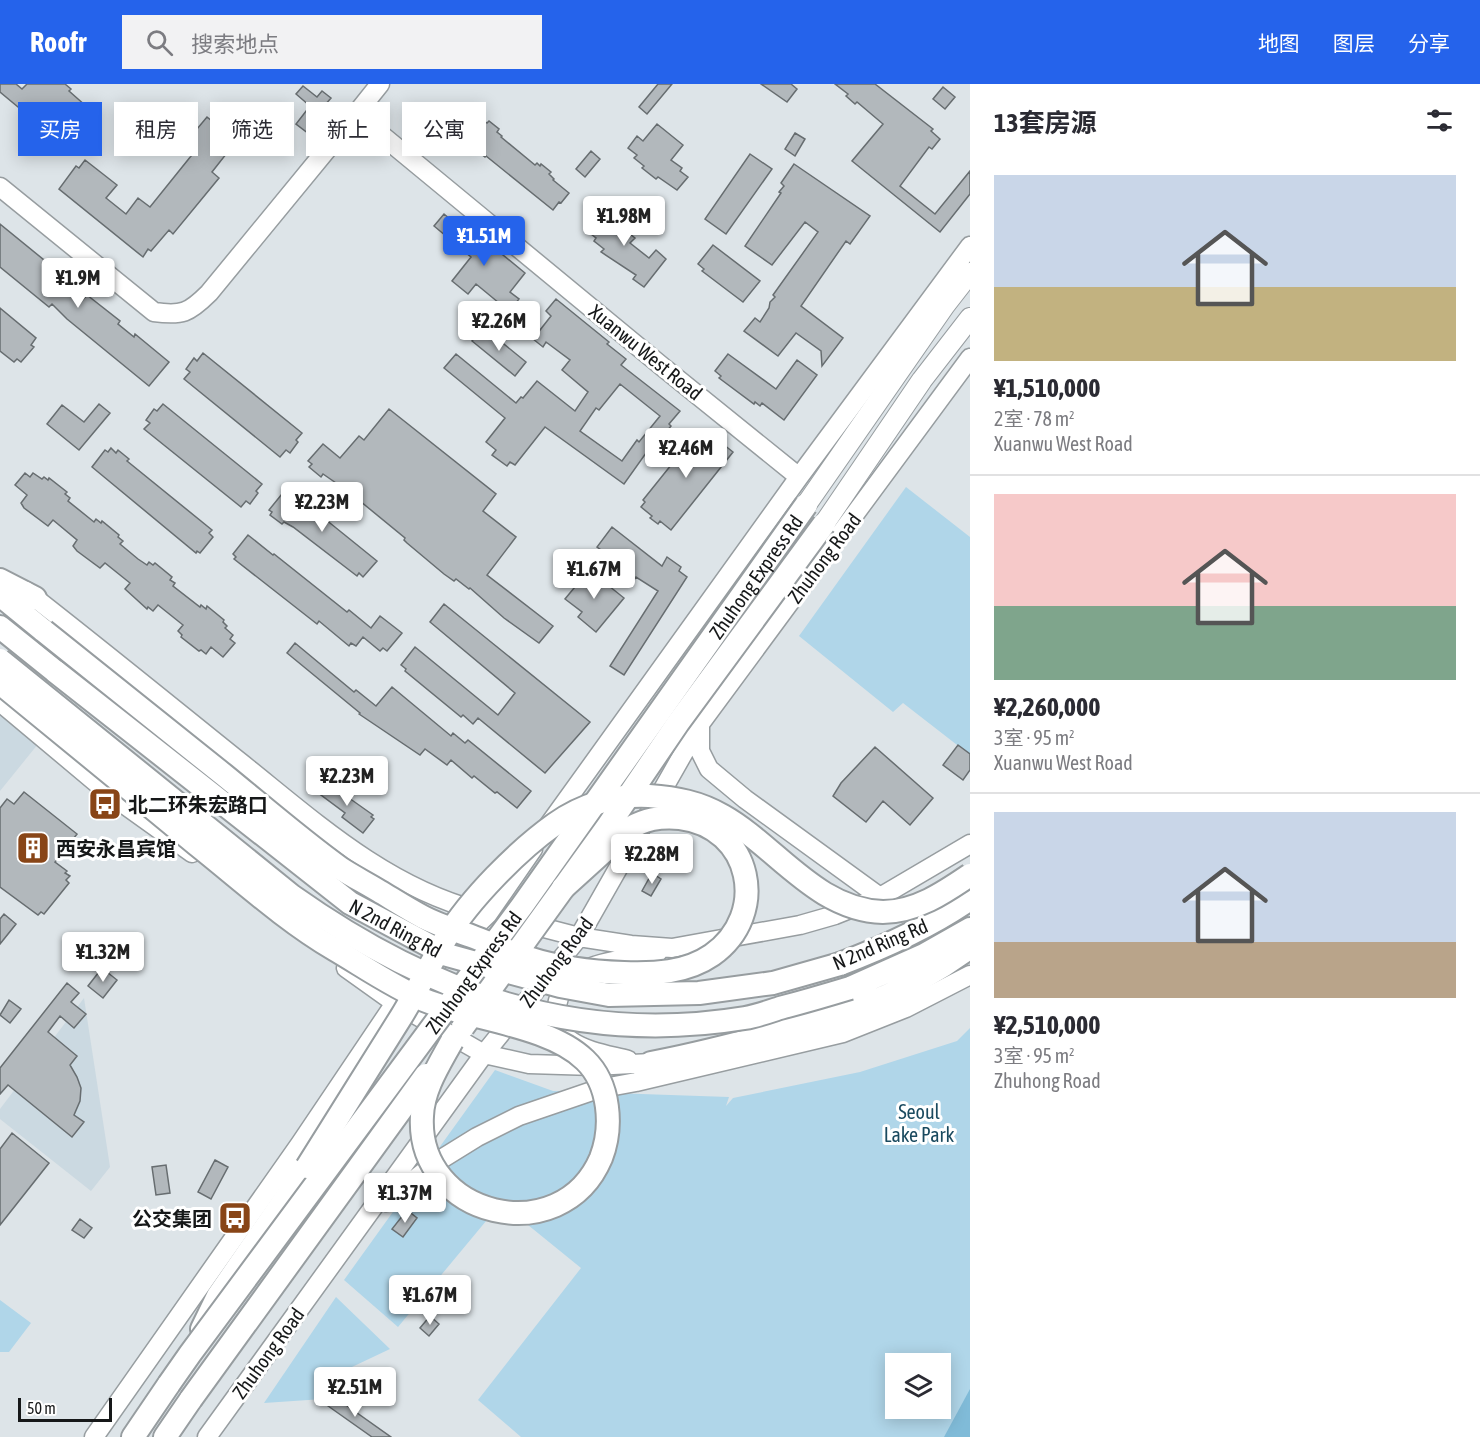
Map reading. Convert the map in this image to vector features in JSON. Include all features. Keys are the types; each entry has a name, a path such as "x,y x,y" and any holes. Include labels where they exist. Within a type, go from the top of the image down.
{"highway":[{"name":"Zhuhong Express Rd","path":"134,1437 190,1354 522,906 807,505"},
{"name":"Zhuhong Express Rd","path":"165,1437 563,888 678,723 824,524"},
{"path":"0,580 34,597"},
{"path":"0,595 340,868 426,919 530,959 592,972 653,974 673,971 711,956 726,944 738,929 748,894 746,877 735,850 722,836 688,819 674,817 655,818 638,823 563,888"},
{"name":"N 2nd Ring Rd","path":"0,627 350,903 447,955 560,986 609,994 699,993 773,983 840,964 900,939 970,899"},
{"name":"N 2nd Ring Rd","path":"0,660 292,896 332,924 372,949 432,978 489,999 550,1016 651,1027 686,1026 747,1018 850,988 924,955 970,929"},
{"path":"0,682 223,866 327,945 423,1000 457,1012 533,1032 563,1044 587,1062 596,1075 606,1101 607,1131 605,1145 593,1172 583,1185 571,1195 542,1210 510,1214 479,1207 464,1199 440,1177 425,1148 422,1116 429,1085 452,1041"},
{"path":"190,1354 218,1296 307,1167 459,918 524,850 554,825 576,811 599,802 643,796 680,799 700,805 722,815 741,828 809,884 837,900 862,909 885,912 922,904 941,895 970,875"},
{"path":"651,1064 732,1045 857,1009 895,993 946,965 970,946"}],"main road":[{"path":"366,102 380,84"},
{"name":"Xuanwu West Road","path":"390,142 799,477"},
{"path":"0,187 154,312 174,315 192,310 209,293 322,156"},
{"path":"94,1437 300,1144 395,1003 488,914 561,808 799,477 970,246"},
{"path":"807,505 945,305 970,273"},
{"name":"Zhuhong Road","path":"824,524 922,380 970,318"},
{"name":"Zhuhong Road","path":"207,1437 484,1054 579,937 700,724 970,358"},
{"path":"0,570 331,836 404,883 434,898 579,937 631,945 672,948"},
{"path":"0,702 111,795 395,1003 484,1054 529,1064 562,1066 651,1064"},
{"path":"700,724 699,751 709,769 745,799 880,897"},
{"path":"732,1045 694,1069 651,1064 601,1053 581,1047 568,1039 560,1027 555,1009 557,1000 569,981 578,973 595,966 672,948 800,925 835,915 880,897 970,844"},
{"path":"363,1221 435,1163 477,1137 519,1116 598,1089 812,1041 874,1022 970,975"}],"shaded area":[{"path":"0,714 38,744 0,791"},
{"path":"84,998 110,1167 91,1191 0,1119 0,1109"},
{"path":"970,1389 970,1437 944,1437"}],"green space":[{"path":"906,487 970,537 970,755 903,703 893,712 799,636"},
{"name":"Seoul Lake Park","path":"970,1028 970,1437 521,1437 478,1400 581,1268 501,1203 398,1327 344,1280 495,1070 553,1091 729,1097 726,1106 733,1098 860,1072 957,1041"},
{"path":"336,1297 390,1349 335,1375 323,1399 264,1403"},
{"path":"0,1300 31,1323 9,1352 0,1352"}],"building":[{"path":"0,84 16,84 22,89 27,84 65,84 81,102 18,102 18,107 0,92"},
{"path":"658,84 672,84 647,114 639,107"},
{"path":"761,84 791,84 797,89 787,102"},
{"path":"835,84 875,84 933,129 931,131 940,139 932,149 929,147 900,186 935,214 970,171 970,194 940,232 852,161 883,124 857,102 855,104 846,96 848,94"},
{"path":"303,86 317,97 322,91 331,98 328,102 306,103 296,94"},
{"path":"943,87 955,97 945,109 933,99"},
{"path":"306,111 306,132 296,124"},
{"path":"207,117 210,119 210,156 225,156 212,172 219,178 173,234 169,230 151,251 148,249 143,257 59,189 76,166 79,168 85,160 117,185 106,198 126,214 138,198 150,207 191,156 198,156 198,128"},
{"path":"489,121 499,129 497,132 501,137 535,165 537,163 540,166 541,164 551,172 549,174 553,180 569,193 553,210 486,156 486,122"},
{"path":"657,124 683,145 671,160 682,168 680,171 688,177 677,190 658,177 656,179 642,168 644,166 634,158 637,155 628,148 637,136 643,141"},
{"path":"795,133 805,139 795,156 785,149"},
{"path":"591,151 600,159 585,177 576,169"},
{"path":"750,154 772,169 726,234 705,219"},
{"path":"794,164 870,216 850,244 846,241 801,306 843,338 822,366 821,351 796,333 778,356 744,331 755,318 760,322 775,297 773,295 818,232 805,222 772,265 745,246 781,193 779,192 784,186 781,183"},
{"path":"607,207 623,219 619,225 635,238 630,243 649,258 656,250 666,259 644,287 633,279 636,275 601,252 604,249 587,231"},
{"path":"444,214 477,242 481,237 525,273 510,292 519,299 505,317 494,308 499,303 476,284 468,294 452,281 471,257 434,226"},
{"path":"0,224 71,282 66,289 81,302 87,295 120,321 118,324 134,337 135,334 169,362 149,386 52,304 49,307 0,267"},
{"path":"713,245 760,281 743,302 702,271 704,269 698,264"},
{"path":"556,299 609,342 607,344 626,359 621,365 680,411 659,441 656,439 624,484 545,427 515,465 510,462 507,466 492,455 496,450 486,442 505,418 444,368 456,354 516,403 537,381 575,411 588,392 562,370 570,360 546,342 543,347 533,339 551,316 546,311","holes":["620,384 660,416 639,442 637,440 622,461 580,431 596,408 599,410"]},
{"path":"0,308 36,338 31,345 34,347 21,362 17,359 14,362 0,351"},
{"path":"483,327 526,362 515,376 472,341"},
{"path":"203,353 302,433 290,453 286,450 280,457 184,379 190,372 186,369 194,358 197,361"},
{"path":"728,354 776,389 797,360 817,375 784,420 762,403 760,406 755,402 754,404 719,378 721,376 715,371"},
{"path":"99,404 110,413 79,450 47,424 62,405 84,422"},
{"path":"163,404 262,484 250,504 246,501 241,507 144,429 150,423 146,420 154,409 157,411"},
{"path":"389,409 496,494 483,511 516,537 487,575 553,626 539,643 504,618 470,588 444,574 349,492 323,474 321,477 309,467 312,464 308,461 323,444 340,458 359,436 364,440"},
{"path":"704,429 733,452 671,530 660,521 658,524 650,518 652,516 641,507 645,502 643,500 696,434 699,436"},
{"path":"111,448 116,453 118,450 129,459 127,461 212,530 209,533 213,537 200,553 197,551 196,553 92,467 105,450 108,452"},
{"path":"25,473 30,477 33,473 42,479 44,477 48,480 49,478 67,492 65,494 70,498 68,501 94,522 96,519 101,523 102,521 119,535 118,537 123,541 120,544 138,559 147,565 149,562 153,565 155,563 172,577 170,580 175,583 173,586 200,607 201,605 206,609 207,606 224,620 227,626 225,628 233,635 230,639 235,643 223,657 211,647 206,654 199,651 181,637 178,631 183,625 158,605 153,611 148,607 147,609 125,589 130,583 105,563 100,568 77,551 73,546 77,540 53,520 48,526 24,508 21,503 27,495 15,485"},
{"path":"286,489 316,511 317,509 327,517 325,519 377,561 363,577 359,573 357,576 293,527 284,522 282,524 270,515 272,512 269,510"},
{"path":"612,527 662,566 667,557 681,567 679,571 687,577 624,675 610,666 658,591 636,577 634,580 599,553 601,550 597,547"},
{"path":"248,535 371,628 380,616 402,633 387,651 383,648 380,651 363,637 356,646 351,643 349,646 319,621 317,624 234,559 236,557 233,554"},
{"path":"589,570 624,598 596,632 578,617 582,612 565,599"},
{"path":"444,604 590,722 545,773 478,718 473,724 463,715 461,717 405,671 406,669 401,665 415,647 498,715 515,693 430,622"},
{"path":"295,643 354,692 356,690 376,706 392,687 451,736 453,733 465,743 468,740 531,791 517,808 474,776 472,778 451,760 447,765 425,749 420,755 359,714 287,653"},
{"path":"958,745 970,754 970,770 963,780 943,765"},
{"path":"875,747 933,798 910,825 883,801 866,822 833,796 841,783"},
{"path":"325,781 373,815 371,817 374,819 363,833 342,817 345,813 317,792"},
{"name":"西安永昌宾馆","path":"24,792 77,834 55,862 67,871 65,873 70,876 66,880 69,883 44,914 41,912 38,915 0,887 0,808 7,799 14,804"},
{"path":"652,873 661,879 651,896 642,891"},
{"path":"4,914 16,924 0,944 0,919"},
{"path":"102,968 117,980 103,998 88,986"},
{"path":"67,983 79,993 71,1002 86,1014 74,1028 60,1016 48,1032 77,1056 70,1065 81,1088 80,1101 74,1115 84,1122 72,1137 8,1085 0,1094 0,1068"},
{"path":"9,1000 21,1009 10,1023 0,1015"},
{"path":"12,1133 49,1163 0,1225 0,1149"},
{"path":"215,1160 228,1167 211,1199 198,1192"},
{"path":"166,1165 170,1193 156,1195 152,1167"},
{"path":"407,1210 417,1218 403,1237 392,1229"},
{"path":"80,1219 92,1228 84,1238 72,1230"},
{"path":"430,1316 439,1324 429,1336 420,1328"},
{"path":"336,1398 391,1437 372,1437 321,1401"}],"place":[{"name":"北二环朱宏路口","path":"105,804"},
{"name":"西安永昌宾馆","path":"33,848"},
{"name":"公交集团","path":"235,1218"}]}
